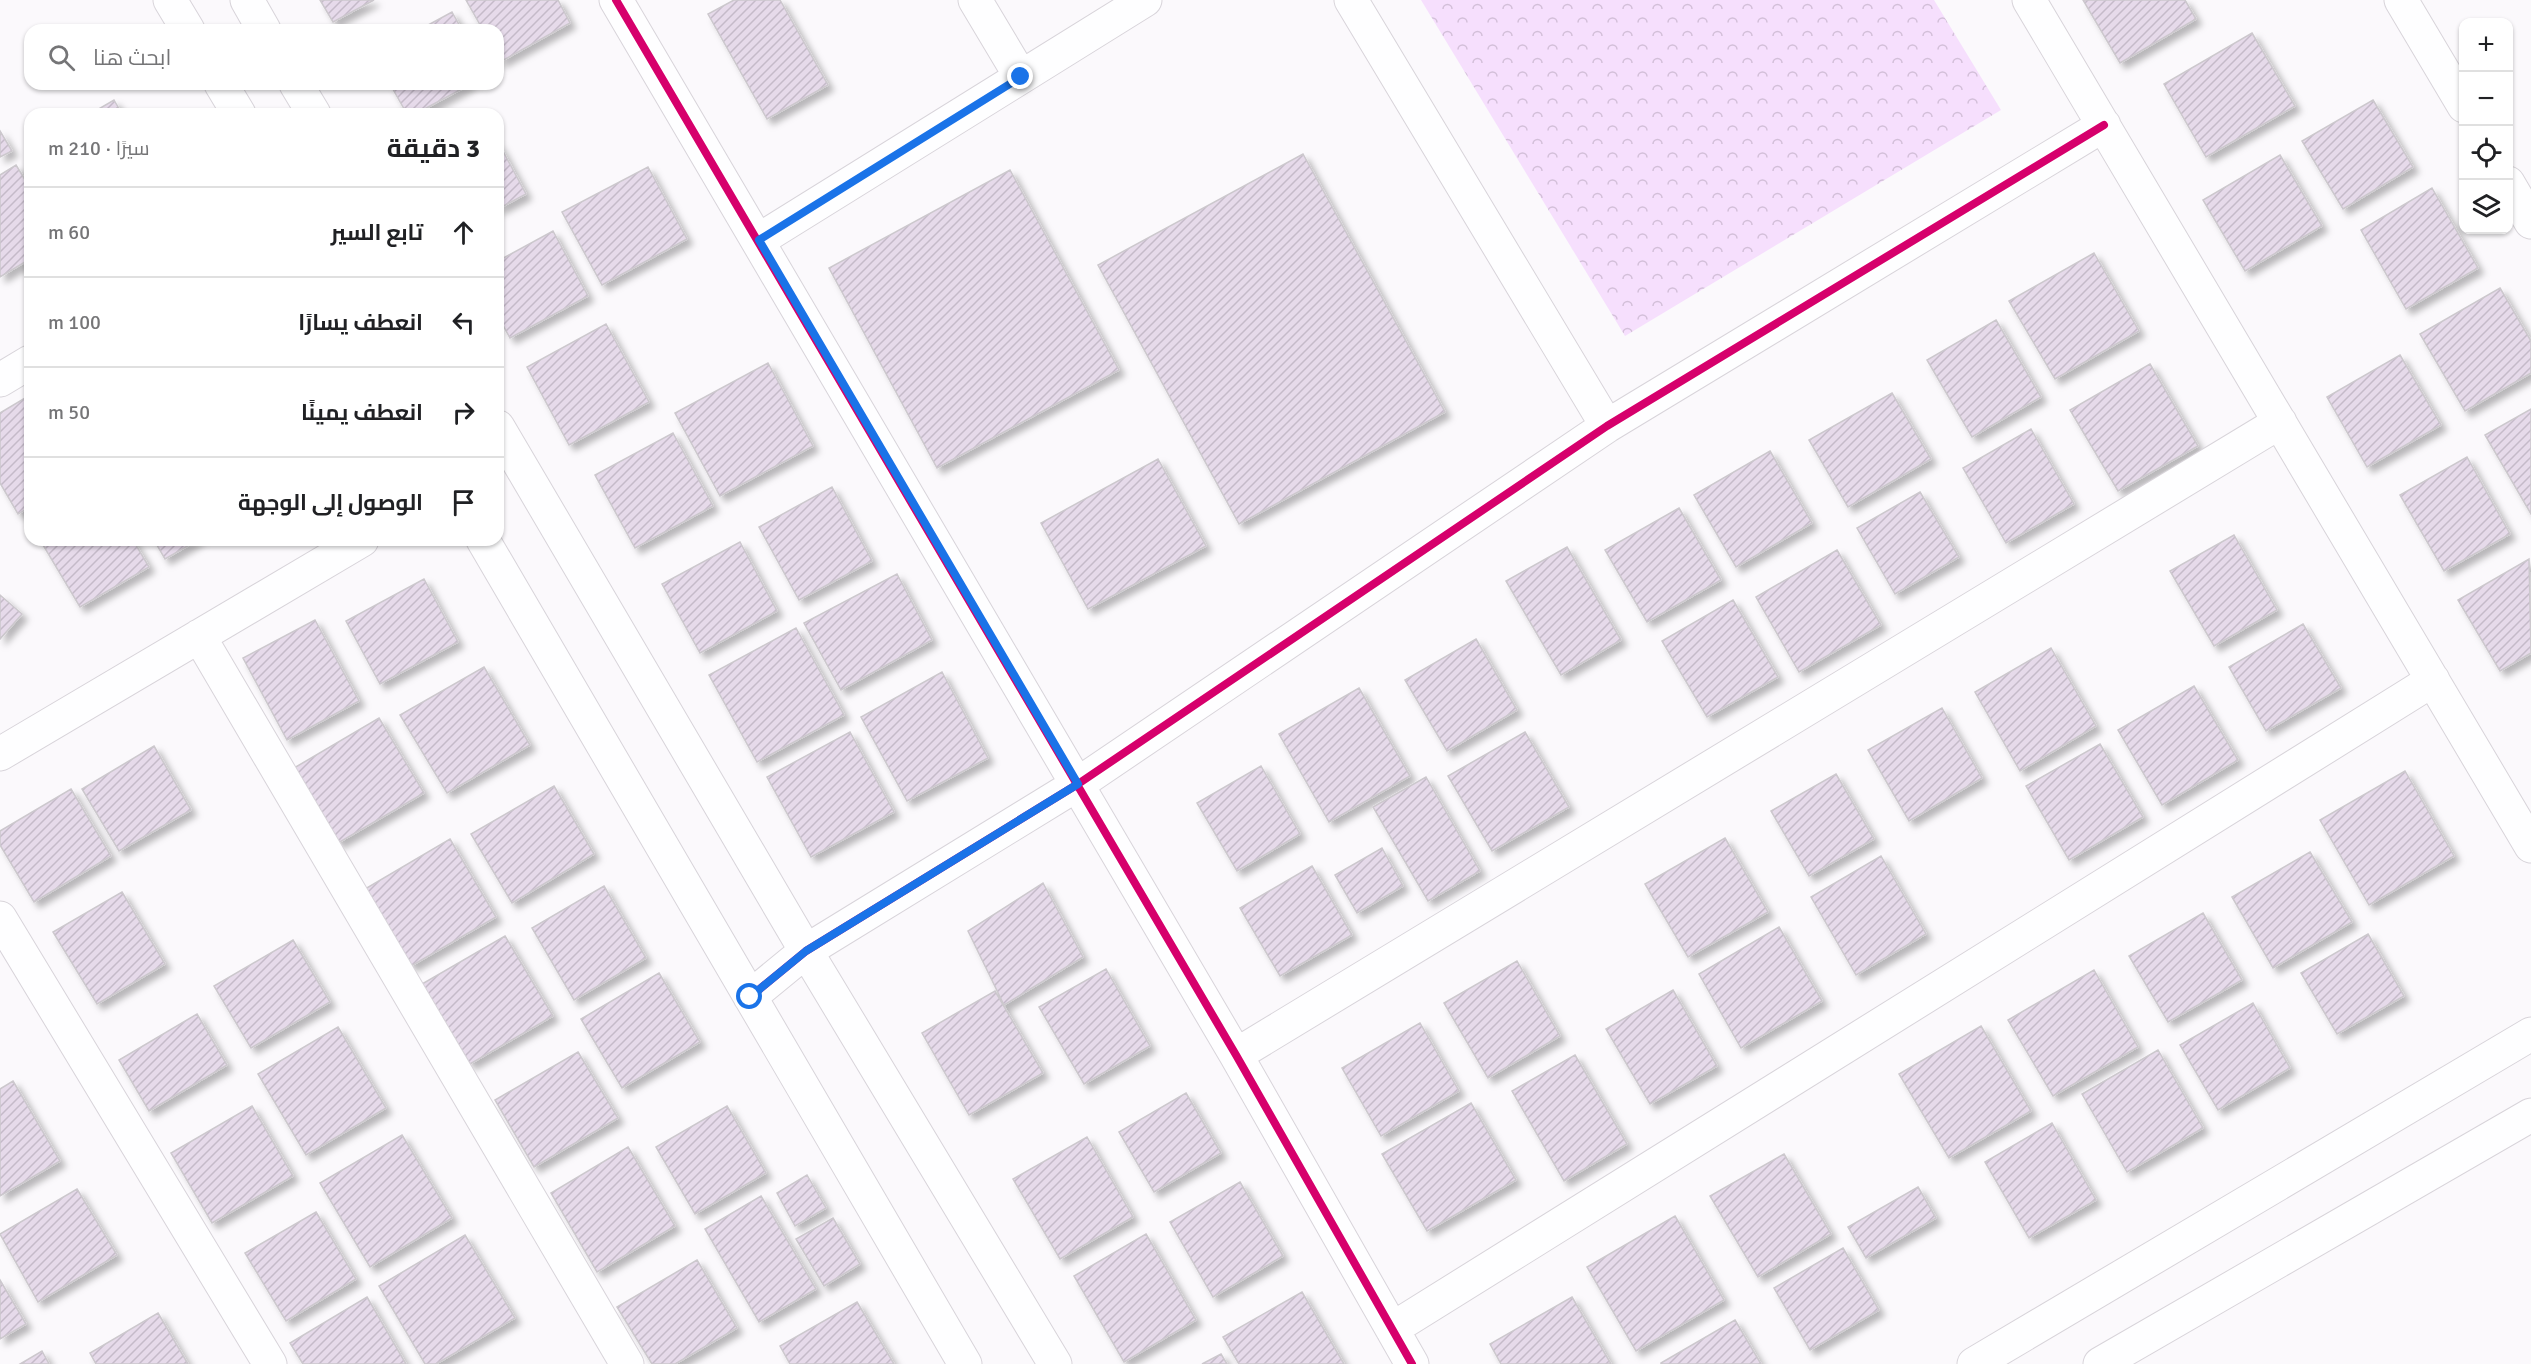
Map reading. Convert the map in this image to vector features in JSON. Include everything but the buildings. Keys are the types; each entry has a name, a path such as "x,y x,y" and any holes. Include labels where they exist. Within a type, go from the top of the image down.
{"street":[{"path":"170,0 184,24"},
{"path":"247,0 261,24"},
{"path":"616,0 1078,784 1412,1364"},
{"path":"975,0 1021,77"},
{"path":"759,240 1145,0"},
{"path":"1351,0 1606,426"},
{"path":"2029,0 2531,846"},
{"path":"2401,0 2459,99"},
{"path":"225,90 235,108"},
{"path":"300,90 310,108"},
{"path":"750,997 806,951 1078,784 1606,426 2104,125"},
{"path":"2513,191 2531,222"},
{"path":"0,380 24,366"},
{"path":"1236,1055 2280,422"},
{"path":"504,437 806,951 1055,1364"},
{"path":"0,754 352,546"},
{"path":"487,546 965,1364"},
{"path":"199,636 627,1364"},
{"path":"1392,1329 2433,681"},
{"path":"0,918 270,1364"},
{"path":"1974,1364 2531,1034"},
{"path":"2100,1364 2530,1118"}],"green space":[{"path":"1421,0 1934,0 2001,110 1625,336"}],"cycle path":[{"path":"616,0 1236,1055 1412,1364"},
{"path":"750,997 806,951 1078,784 1607,426 2104,125"}],"route":[{"path":"750,997 806,951 1078,784 759,240 1021,77"}]}
